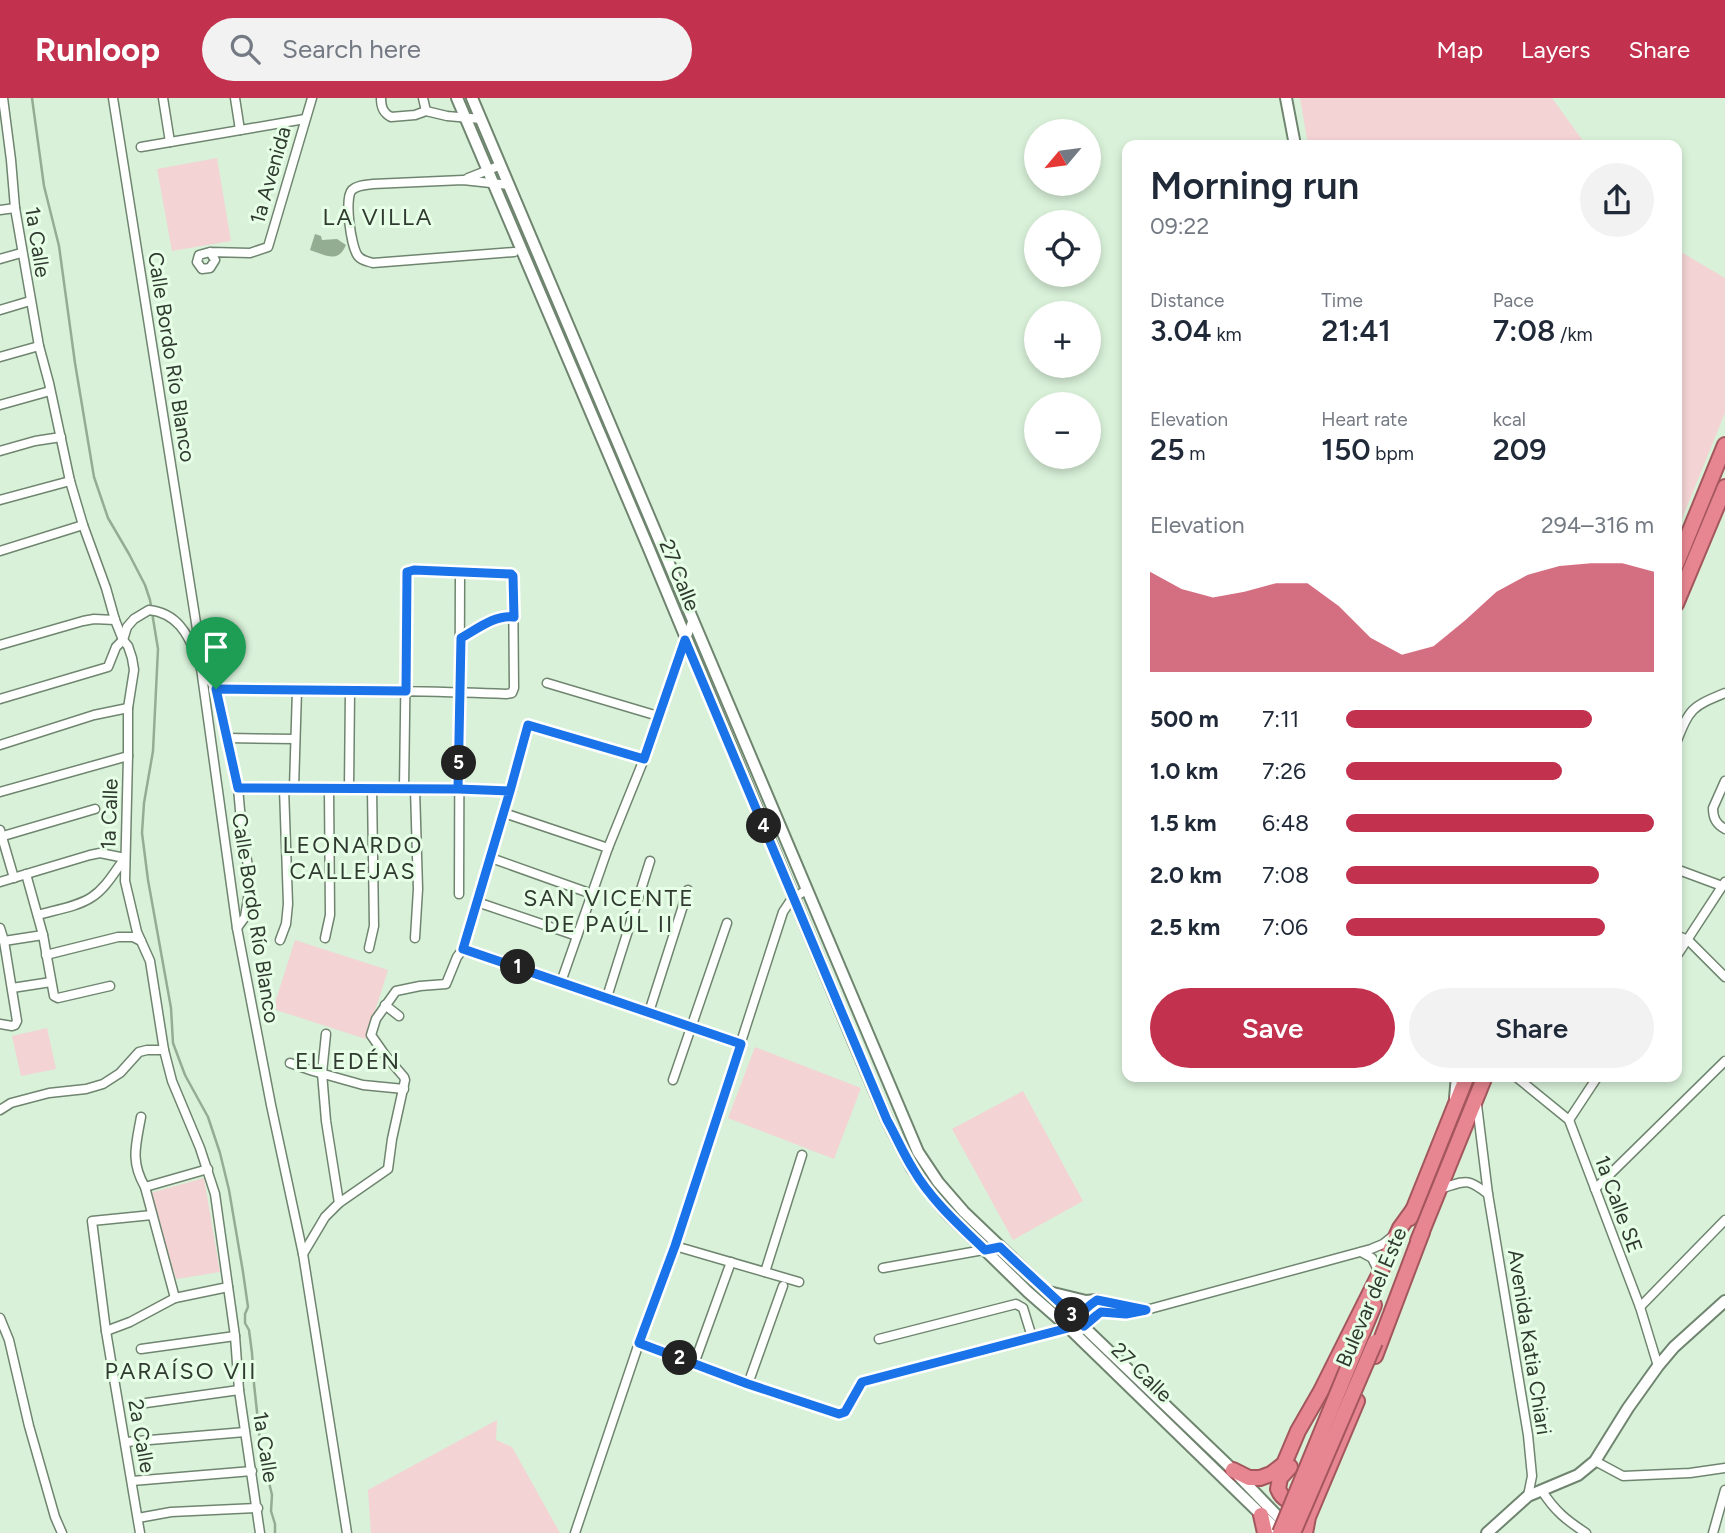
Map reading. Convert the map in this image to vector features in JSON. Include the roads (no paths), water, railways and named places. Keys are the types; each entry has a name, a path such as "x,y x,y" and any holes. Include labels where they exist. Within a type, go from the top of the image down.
{"highway":[{"path":"1682,550 1725,445"},
{"path":"1682,590 1725,487"},
{"name":"Bulevar del Este","path":"1294,1533 1368,1339 1413,1210 1465,1082"},
{"name":"Bulevar del Este","path":"1280,1533 1368,1339 1422,1232 1482,1082"},
{"path":"1233,1469 1244,1476 1255,1478 1266,1476 1284,1464 1298,1431 1379,1275 1399,1228 1413,1210"},
{"path":"1305,1533 1308,1517 1388,1324 1422,1232"},
{"path":"1321,1391 1292,1463 1278,1485 1284,1498 1299,1503 1307,1501 1322,1487"},
{"path":"1261,1515 1265,1533"}],"street":[{"name":"1a Calle","path":"3,98 21,253 39,346 83,525 122,640 128,646 134,670 128,708 125,881 138,932 150,961 164,1050 172,1081 208,1169 215,1194 260,1533"},
{"name":"Calle Bordo Río Blanco","path":"113,98 195,615 237,928 303,1254 347,1533"},
{"path":"163,98 170,142"},
{"path":"235,98 240,130"},
{"name":"1a Avenida","path":"211,252 250,253 268,247 309,108 309,98"},
{"path":"381,98 381,106 391,117 426,111 481,119"},
{"path":"423,98 426,111"},
{"name":"27 Calle","path":"457,98 887,1120 920,1180 947,1213 1028,1292 1076,1327 1233,1469 1294,1533"},
{"name":"27 Calle","path":"472,98 916,1146 935,1177 964,1212 1046,1291 1076,1327 1280,1533"},
{"path":"1286,98 1294,140"},
{"path":"141,148 305,119"},
{"path":"0,163 11,160"},
{"path":"490,177 501,165"},
{"path":"509,185 490,177 361,186 349,196 351,236 356,254 373,263 514,252"},
{"path":"0,210 15,208"},
{"path":"0,259 21,253"},
{"path":"0,310 30,301"},
{"path":"0,357 39,346"},
{"path":"573,371 587,369"},
{"path":"0,405 50,391"},
{"path":"0,451 61,437"},
{"path":"0,500 71,481"},
{"path":"0,551 83,525"},
{"path":"216,689 351,690 406,691 461,692 506,694 512,692 513,575 414,570 407,572 406,691 404,789"},
{"path":"459,894 460,572"},
{"path":"0,699 108,667 127,627 149,610 172,619 184,630 201,668 216,689 238,788 249,872 245,917 237,928"},
{"path":"461,638 489,622 508,616 514,617"},
{"path":"561,982 693,620"},
{"path":"0,645 83,621 115,621"},
{"path":"547,683 658,716"},
{"path":"280,940 286,924 288,904 289,788 297,690"},
{"path":"349,789 351,690"},
{"path":"1682,728 1688,714 1699,705 1725,693"},
{"path":"0,745 94,715 128,708"},
{"path":"303,1254 325,1217 339,1203 388,1169 404,1077 371,1037 376,1019 396,991 446,984 463,949 528,725 644,759"},
{"path":"227,738 295,739"},
{"path":"0,792 128,756"},
{"path":"1725,781 1713,813 1716,822 1725,829"},
{"path":"238,788 510,791"},
{"path":"325,938 330,915 329,789"},
{"path":"369,948 374,926 372,789"},
{"path":"415,789 418,889 415,938"},
{"path":"14,878 1,835 95,809"},
{"path":"504,813 608,848"},
{"path":"0,882 100,853 125,858 95,896 38,915"},
{"path":"491,858 592,894"},
{"path":"607,997 650,861"},
{"path":"1682,871 1723,884 1682,948"},
{"path":"26,874 43,935 54,996 58,998 110,986"},
{"path":"649,1012 688,890"},
{"path":"575,1533 675,1246 783,912 806,890"},
{"path":"477,902 577,936"},
{"path":"673,1080 727,923"},
{"path":"0,928 17,1021 12,1026 0,1024"},
{"path":"4,941 43,935"},
{"path":"46,955 118,937 133,937 142,942"},
{"path":"1682,938 1688,940 1725,977"},
{"path":"463,949 741,1044"},
{"path":"12,988 51,982"},
{"path":"385,1005 399,1016"},
{"path":"326,1034 322,1073 326,1121 339,1203"},
{"path":"0,1110 11,1103 49,1093 86,1089 103,1084 120,1073 139,1052 164,1050"},
{"path":"1595,1189 1725,1061"},
{"path":"290,1063 363,1085 404,1089"},
{"path":"1453,1110 1457,1082"},
{"name":"1a Calle SE","path":"1523,1082 1569,1120 1640,1307 1658,1366"},
{"path":"1569,1120 1594,1082"},
{"name":"Avenida Katia Chiari","path":"1476,1097 1488,1194 1528,1435 1532,1476 1528,1496"},
{"path":"141,1117 135,1164 145,1187 175,1298"},
{"path":"904,1152 916,1146"},
{"path":"765,1272 802,1155"},
{"path":"145,1187 208,1169"},
{"path":"920,1180 935,1177"},
{"path":"1440,1189 1461,1182 1471,1182 1488,1194"},
{"name":"2a Calle","path":"140,1533 106,1331 92,1221 152,1215"},
{"path":"1640,1307 1725,1220"},
{"path":"639,1343 748,1384 839,1414 845,1412 862,1382 1076,1327 1101,1312 1126,1314 1146,1310 1361,1252 1386,1242 1399,1228"},
{"path":"675,1246 799,1282"},
{"path":"883,1268 1000,1247"},
{"path":"1361,1252 1372,1258 1379,1275"},
{"path":"694,1364 731,1262"},
{"path":"748,1384 783,1286"},
{"path":"106,1331 130,1322 175,1298 228,1287"},
{"path":"1046,1291 1086,1301 1097,1300 1146,1310"},
{"path":"1076,1327 1088,1306 1097,1300"},
{"path":"1487,1533 1528,1496 1578,1475 1595,1461 1658,1366 1674,1347 1725,1301"},
{"path":"879,1339 1016,1304 1023,1308 1032,1337"},
{"path":"0,1318 9,1340 29,1426 62,1533"},
{"path":"141,1349 235,1336"},
{"path":"146,1403 239,1390"},
{"path":"126,1442 246,1432"},
{"path":"1595,1461 1623,1476 1690,1473 1725,1468"},
{"path":"132,1481 252,1471"},
{"path":"1713,1533 1725,1490"},
{"path":"1542,1491 1562,1517 1586,1533"},
{"path":"138,1518 171,1512 257,1508"}],"waterway":[{"path":"32,98 44,186 59,246 94,477 108,518 145,585 150,600 158,649 153,751 142,833 148,880 171,1008 173,1043 185,1075 208,1117 229,1190 248,1307 245,1323 249,1330 261,1449 272,1495 271,1511 275,1533"}],"district":[{"name":"LA VILLA","path":"378,217"},
{"name":"LEONARDO CALLEJAS","path":"353,858"},
{"name":"SAN VICENTE DE PAÚL II","path":"609,911"},
{"name":"EL EDÉN","path":"348,1061"},
{"name":"PARAÍSO VII","path":"181,1371"}]}
